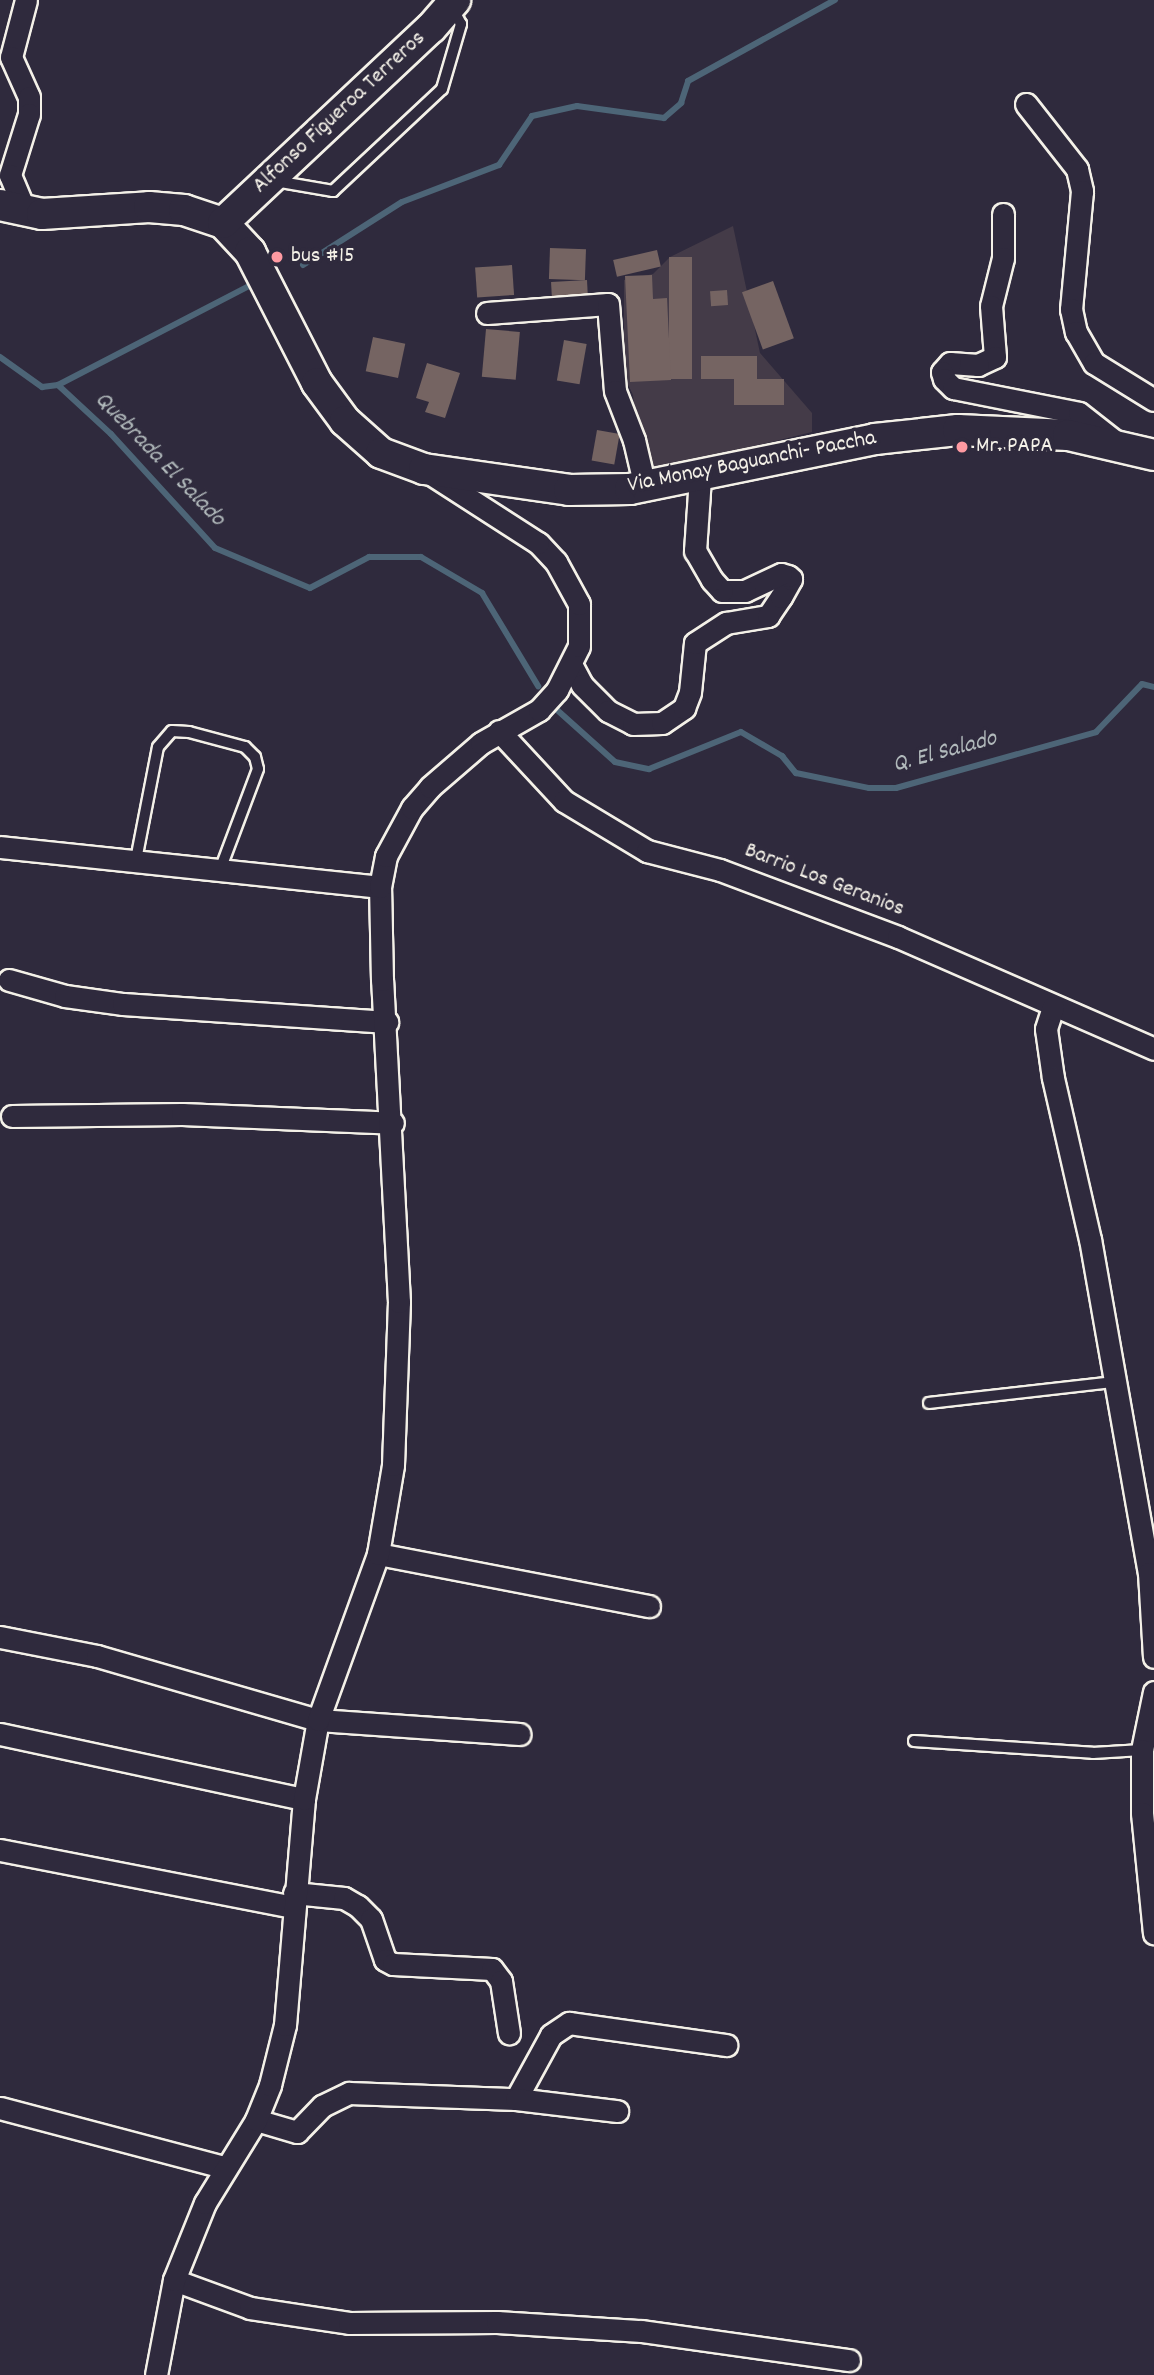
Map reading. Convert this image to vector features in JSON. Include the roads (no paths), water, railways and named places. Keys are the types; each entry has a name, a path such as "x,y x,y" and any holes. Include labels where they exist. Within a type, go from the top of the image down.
{"main road":[{"name":"Alfonso Figueroa Terreros","path":"223,223 453,2"},
{"path":"13,209 149,207 184,210 223,223"},
{"name":"Via Monay Baguanchi- Paccha","path":"223,223 250,253 317,383 345,421 381,453 424,469 569,490 645,487 876,439 958,430 1068,435 1154,455"}],"street":[{"path":"13,209 9,175 29,114 29,97 10,57 26,0"},
{"path":"1026,104 1077,169 1082,191 1071,309 1076,332 1094,363 1154,400"},
{"path":"1003,214 1003,258 991,306 995,357 978,365 950,363 943,372 944,379 953,388 1079,413 1123,448"},
{"path":"487,313 608,304 615,391 634,440 645,487"},
{"path":"156,2375 174,2280 224,2167 256,2120 285,2025 293,1900 304,1799 318,1720 378,1555 393,1465 398,1329 393,1123 380,887 386,856 412,808 499,731 539,710 572,666 582,624 579,604 556,562 530,537 424,469"},
{"path":"572,666 582,685 608,711 633,724 662,723 684,708 691,692 695,643 726,623 768,616 781,597 791,579 781,574 745,591 722,591 712,580 695,551 700,477"},
{"name":"Barrio Los Geranios","path":"499,731 564,801 647,851 720,870 898,937 1154,1049"},
{"path":"0,847 380,887"},
{"path":"9,980 65,996 123,1004 387,1022"},
{"path":"1053,1007 1046,1029 1053,1079 1090,1239 1112,1382 1149,1573 1154,1657"},
{"path":"12,1116 182,1114 393,1123"},
{"path":"378,1555 649,1606"},
{"path":"0,1637 97,1656 318,1720 520,1734"},
{"path":"1154,1692 1143,1853 1154,1933"},
{"path":"0,1734 304,1799"},
{"path":"0,1850 293,1900 344,1898 358,1906 371,1919 385,1960 393,1964 492,1969 501,1981 509,2033"},
{"path":"516,2099 551,2035 569,2023 726,2045"},
{"path":"256,2120 297,2133 322,2106 349,2094 516,2099 617,2110"},
{"path":"0,2108 224,2167"},
{"path":"174,2280 250,2308 349,2323 497,2322 642,2331 849,2360"}],"lane":[{"path":"269,180 333,191 442,89 461,24 453,2"},
{"path":"136,860 158,747 173,731 189,732 245,747 255,757 258,769 220,870"},
{"path":"929,1403 1112,1382"},
{"path":"914,1741 1093,1753 1148,1750"}],"waterway":[{"name":"Quebrada El Salado","path":"303,265 402,202 499,165 532,116 577,106 664,118 681,103 688,81 835,0"},
{"path":"0,357 42,387 58,385 251,285"},
{"name":"Quebrada El Salado","path":"58,385 111,434 215,548 310,588 369,557 421,557 482,593 538,686"},
{"name":"Q. El Salado","path":"556,709 615,762 649,769 741,732 782,756 796,773 869,788 896,788 1096,732 1142,684 1154,687"}],"place":[{"name":"bus #15","path":"277,257"},
{"name":"Mr. PAPA","path":"962,447"}]}
